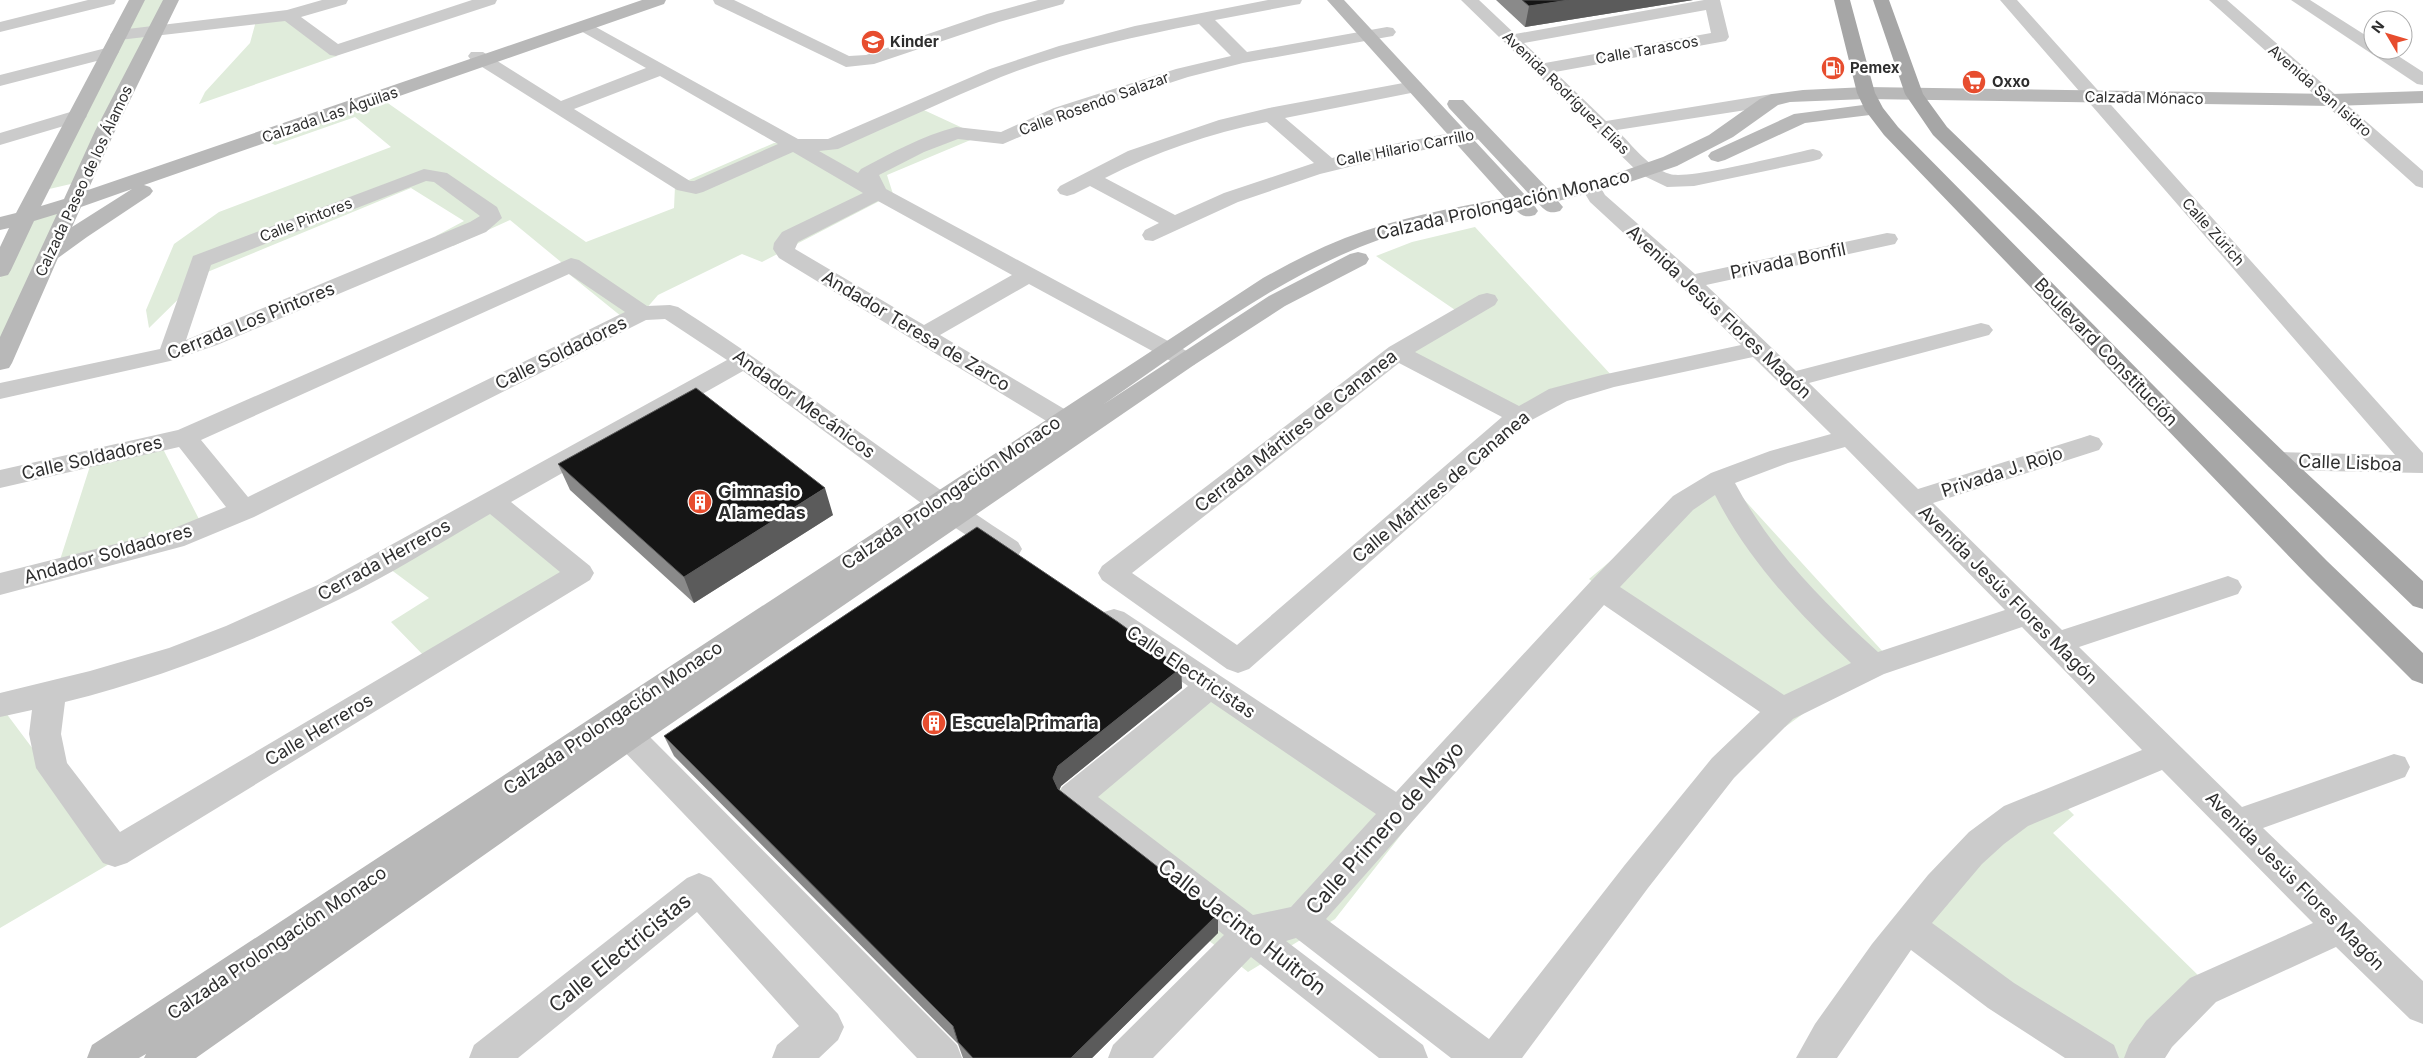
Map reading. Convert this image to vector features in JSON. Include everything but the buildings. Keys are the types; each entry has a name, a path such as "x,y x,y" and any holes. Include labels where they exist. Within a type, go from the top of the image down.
{"main road":[{"name":"Boulevard Constitución","path":"1842,0 1870,102 1891,131 2317,568 2423,672"},
{"path":"1881,0 1918,101 1940,131 2278,461 2423,598"}],"street":[{"path":"0,27 108,0"},
{"name":"Calzada Paseo de los Álamos","path":"0,270 28,210 138,0"},
{"name":"Calzada Paseo de los Álamos","path":"0,363 75,197 170,0"},
{"path":"0,81 155,31 288,15 340,0"},
{"path":"288,15 336,51 489,0"},
{"name":"Calzada Las Águilas","path":"0,213 28,210 225,151 480,59 632,0"},
{"name":"Calzada Las Águilas","path":"75,197 222,143 585,26 658,0"},
{"path":"721,0 846,62 868,60 993,18 1057,0"},
{"path":"480,59 690,188 703,186 793,145 831,145 996,73 1065,50 1135,31 1294,0"},
{"path":"1335,0 1378,34 1421,81 1460,136 1536,204"},
{"path":"1356,0 1378,34"},
{"name":"Avenida Rodríguez Elías","path":"1469,0 1602,126 1657,175"},
{"name":"Calle Zúrich","path":"2008,0 2421,464"},
{"name":"Avenida San Isidro","path":"2217,0 2423,182"},
{"path":"2300,0 2363,41"},
{"name":"Calle Tarascos","path":"1512,40 1712,2 1720,37 1541,68"},
{"path":"1202,18 1244,58"},
{"path":"585,26 793,145 1177,355"},
{"name":"Calle Rosendo Salazar","path":"1003,138 1061,112 1121,91 1182,73 1244,58 1378,34"},
{"path":"2392,60 2423,80"},
{"path":"559,108 659,70"},
{"path":"1067,190 1135,156 1180,138 1269,114 1421,81"},
{"path":"1442,90 1483,133 1536,204"},
{"name":"Calzada Prolongación Monaco","path":"1657,175 1686,154 1724,134 1772,100 1826,94 1870,102"},
{"name":"Calzada Mónaco","path":"2338,106 2423,97"},
{"path":"1602,126 1772,100"},
{"path":"929,101 1003,138"},
{"name":"Calzada Prolongación Monaco","path":"163,1058 629,736 948,508 1062,419 1343,265 1415,238 1536,204 1594,193 1657,175 1801,118 1850,111 1870,102"},
{"name":"Calzada Mónaco","path":"1870,102 2338,106 2423,110"},
{"name":"Calle Hilario Carrillo","path":"1269,114 1327,164"},
{"path":"0,139 77,116"},
{"path":"878,192 868,173 917,148 956,133 1003,138"},
{"name":"Calle Hilario Carrillo","path":"1153,235 1174,223 1242,192 1327,164 1460,136 1483,133"},
{"path":"48,257 112,209 156,184 225,151"},
{"path":"1657,175 1694,180 1813,155"},
{"name":"Calle Pintores","path":"170,354 200,261 424,175 440,178 490,211 491,218"},
{"path":"1089,178 1174,223"},
{"name":"Andador Teresa de Zarco","path":"878,192 790,237 784,246 787,253 1062,419"},
{"name":"Avenida Jesús Flores Magón","path":"1594,193 1760,348 1850,436 2341,928 2423,1006"},
{"name":"Calzada Las Águilas","path":"0,224 28,210"},
{"name":"Cerrada Los Pintores","path":"0,391 170,354 290,307 478,227 491,218"},
{"name":"Privada Bonfil","path":"1690,282 1887,239"},
{"name":"Calle Soldadores","path":"0,479 185,437 571,265 642,313 244,510 185,437"},
{"path":"924,335 1030,274"},
{"name":"Cerrada Mártires de Cananea","path":"1238,661 1112,573 1397,352 1487,300"},
{"name":"Andador Mecánicos","path":"642,313 670,312 744,360 948,508"},
{"path":"1792,380 1981,330"},
{"name":"Calle Mártires de Cananea","path":"1238,661 1519,416 1558,396 1610,380 1760,348"},
{"path":"1397,352 1519,416"},
{"name":"Calzada Prolongación Monaco","path":"106,1058 948,508 1177,355"},
{"name":"Cerrada Herreros","path":"0,705 50,694 179,656 259,625 330,592 744,360"},
{"name":"Calle Primero de Mayo","path":"1482,1058 1301,921 1600,589 1683,503 1720,479 1779,457 1850,436"},
{"name":"Privada J. Rojo","path":"1913,500 2090,444"},
{"name":"Calle Lisboa","path":"2278,461 2421,464"},
{"path":"1720,479 1744,523 1778,569 1820,617 1873,666"},
{"name":"Calle Herreros","path":"50,694 44,734 52,768 115,852 580,573 492,501"},
{"path":"948,508 1031,565"},
{"name":"Andador Soldadores","path":"0,584 174,539 244,510"},
{"path":"2056,642 2228,587"},
{"path":"1600,589 1782,710"},
{"name":"Calle Electricistas","path":"1088,603 1399,812"},
{"path":"1498,1058 1636,877 1723,768 1782,710 1873,666 2027,614"},
{"name":"Calle Jacinto Huitrón","path":"1210,685 1074,796 1251,932 1409,1058"},
{"path":"629,736 943,1058"},
{"path":"1815,1058 1844,1012 1908,925 1961,862 2002,824 2016,816 2167,754"},
{"path":"2237,823 2394,767"},
{"name":"Calle Electricistas","path":"488,1058 699,889 825,1027 791,1058"},
{"path":"1128,1058 1251,932 1301,921"},
{"path":"1908,925 1951,961 2026,1012 2100,1058"},
{"path":"2143,1058 2159,1034 2202,990 2341,928"}],"green space":[{"path":"143,0 164,0 75,183 45,190"},
{"path":"284,17 337,56 199,104 205,92 250,43 256,21"},
{"path":"382,99 586,242 674,208 675,186 774,143 833,143 913,105 980,136 887,175 893,194 762,262 742,254 658,295 632,325 559,266 561,262 510,220 453,246 436,236 464,221 411,188 205,273 149,328 146,310 174,244 219,212 391,147 355,117 275,145 265,140"},
{"path":"64,209 0,348 0,278 30,218"},
{"path":"1475,227 1613,377 1511,419 1382,353 1458,312 1376,256 1412,242"},
{"path":"163,449 201,523 59,563 91,463"},
{"path":"1718,471 1885,654 1785,727 1589,579"},
{"path":"489,507 573,573 428,660 391,622 429,598 386,566"},
{"path":"1209,671 1419,812 1335,919 1248,972 1040,805"},
{"path":"3,709 116,860 0,928 0,717"},
{"path":"2051,792 2074,815 2053,833 2204,981 2132,1058 2083,1058 1891,924"}],"place":[{"name":"Kinder","path":"873,42"},
{"name":"Pemex","path":"1833,68"},
{"name":"Oxxo","path":"1974,82"},
{"name":"Gimnasio Alamedas","path":"700,502"},
{"name":"Escuela Primaria","path":"934,723"}]}
